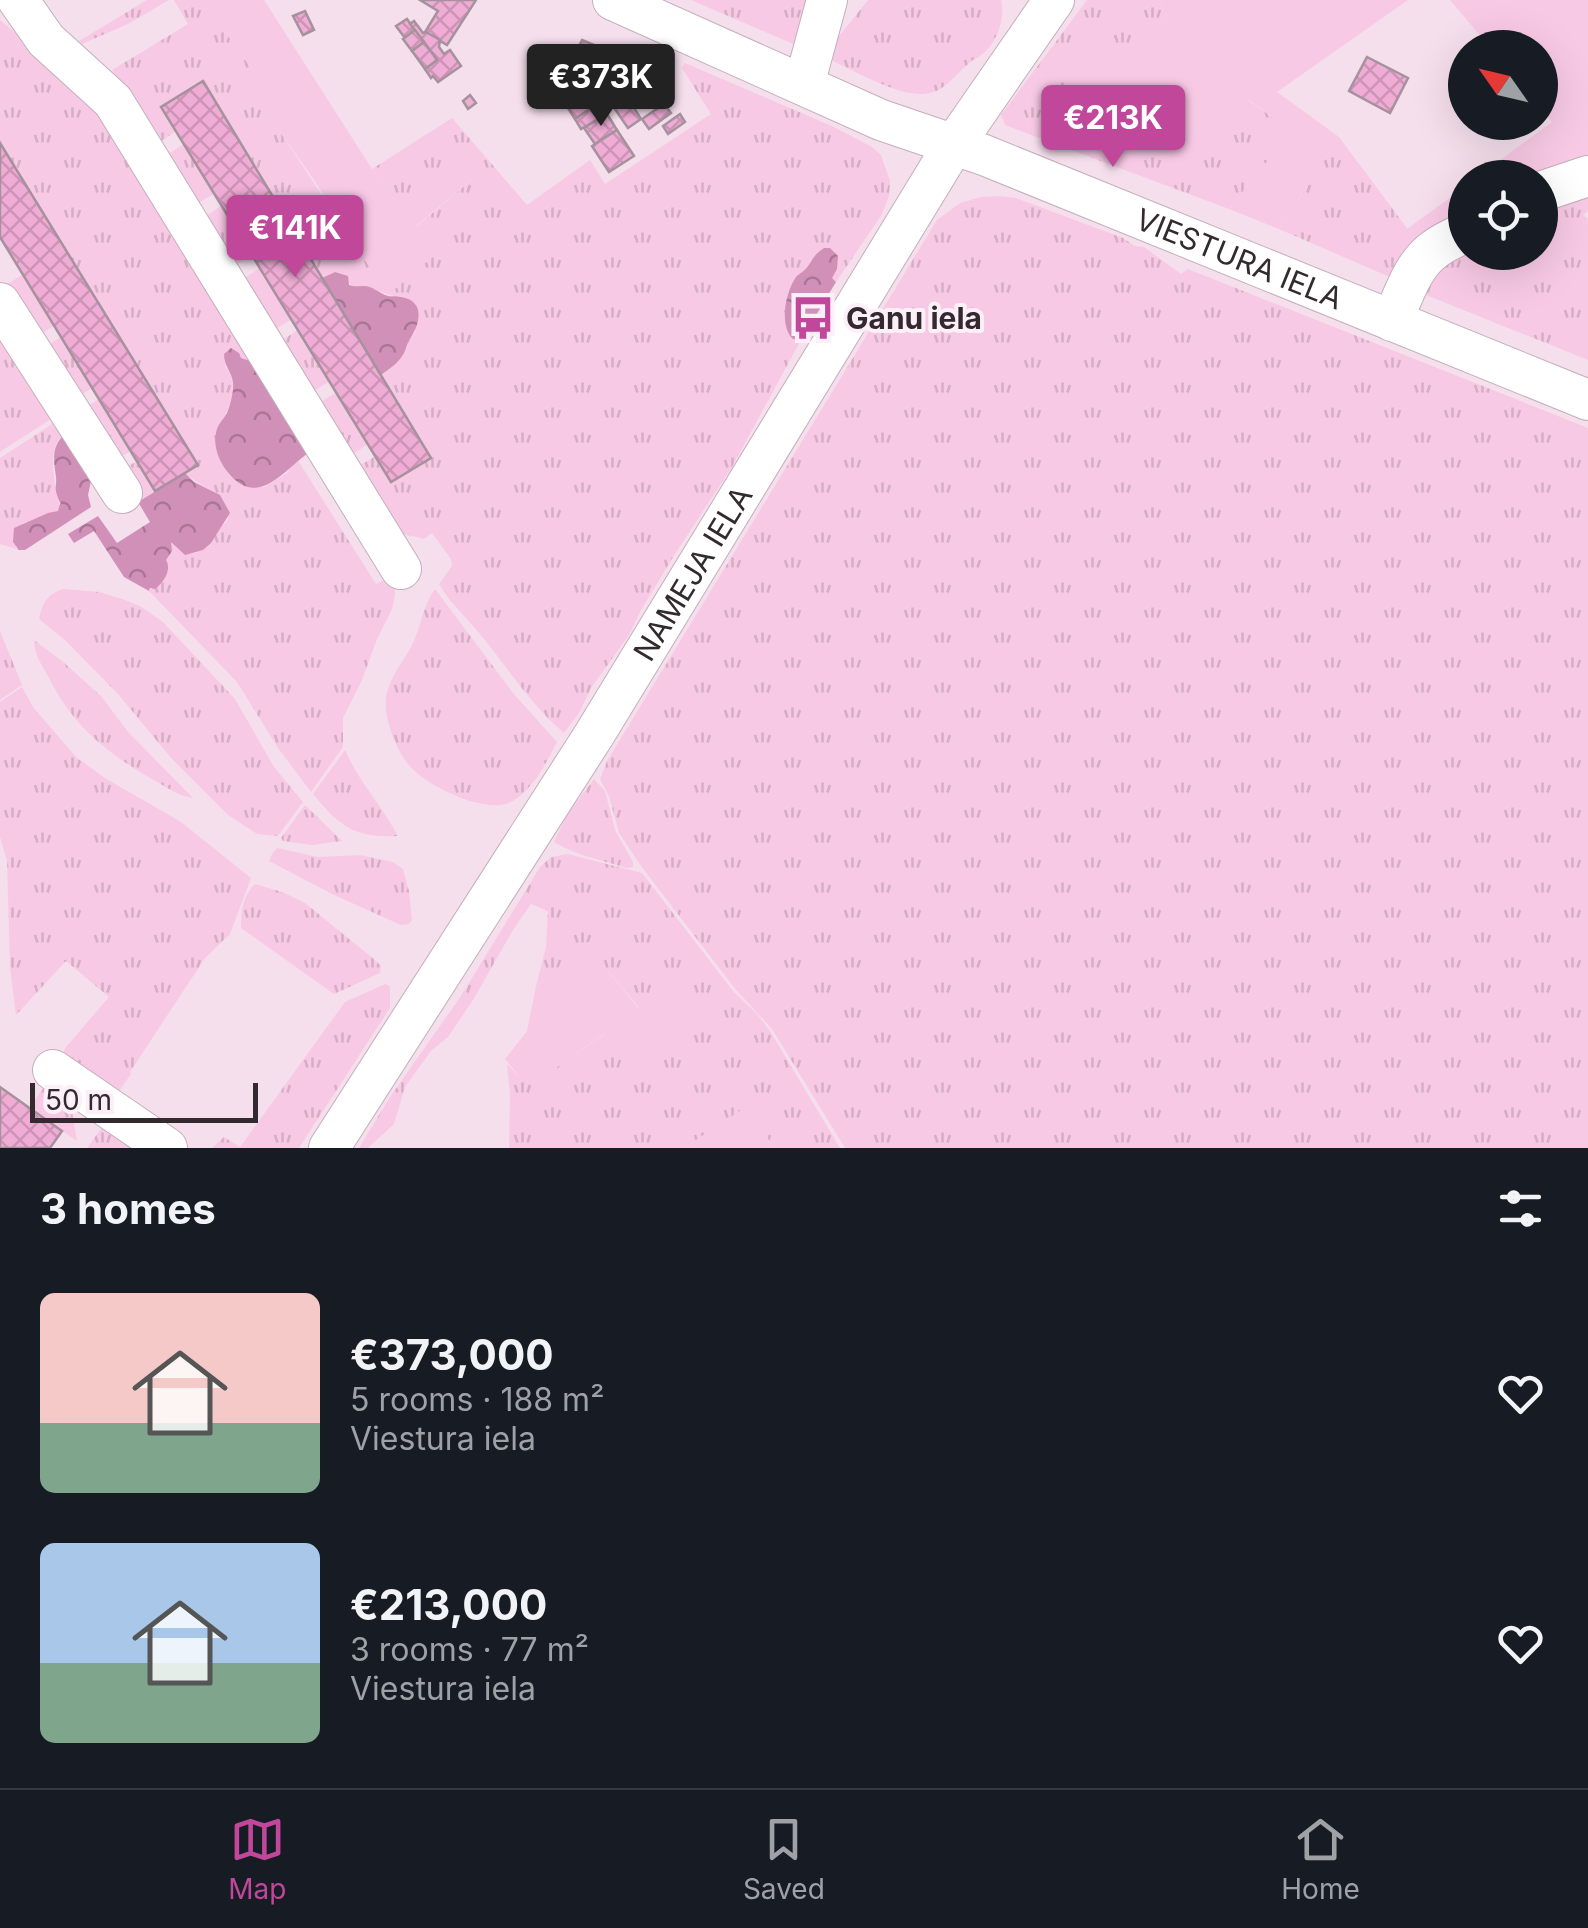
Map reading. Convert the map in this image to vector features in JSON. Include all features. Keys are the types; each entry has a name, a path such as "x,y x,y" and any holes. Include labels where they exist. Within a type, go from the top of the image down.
{"street":[{"path":"18,0 46,40 113,102 402,569"},
{"name":"VIESTURA IELA","path":"613,0 881,120 984,156 1588,400"},
{"path":"804,84 827,0"},
{"name":"NAMEJA IELA","path":"329,1148 594,736 953,146 1054,0"},
{"path":"1558,184 1588,176"},
{"path":"1392,321 1424,260 1448,241"},
{"path":"0,302 122,493"},
{"path":"52,1070 166,1148"}],"green space":[{"path":"147,0 169,0 128,24 82,44 79,41"},
{"path":"174,0 202,0 254,72 245,79 361,254 391,287 415,228 483,170 475,160 400,207 372,169 452,118 527,205 590,160 605,184 711,114 682,68 685,63 834,127 881,155 890,181 881,216 836,282 811,259 807,269 797,276 793,339 801,340 732,467 564,733 527,695 439,584 452,566 432,533 424,539 401,533 357,467 376,456 392,482 431,458 381,375 398,359 416,331 403,297 355,288 335,272 322,278 203,81 162,106 176,131 157,144 112,70 188,24"},
{"path":"202,0 264,0 400,207 475,159 483,170 415,227 435,255 395,289 371,268 351,241 244,79 254,72"},
{"path":"691,0 808,0 805,49"},
{"path":"868,0 1001,0 1001,23 986,51 942,88 912,93 833,61 839,36"},
{"path":"1087,0 1159,0 1167,17 1125,69 1116,101 1248,100 1292,131 1229,209 1005,125 1001,115"},
{"path":"1159,0 1408,0 1277,92 1339,137 1279,229 1229,209 1291,131 1249,100 1170,162 1116,102 1093,120 1059,92 1094,46 1125,69 1167,17"},
{"path":"1450,0 1588,0 1588,162 1558,171 1558,160 1500,160 1527,140 1558,140 1558,30 1476,30"},
{"path":"0,20 85,90 250,361 241,359 225,366 233,390 221,426 218,452 227,472 236,480 264,487 287,473 297,459 376,584 394,576 392,609 343,718 343,747 311,792 237,682 149,591 161,579 171,541 189,553 197,553 228,520 227,510 219,496 185,473 198,464 0,143"},
{"path":"1339,137 1418,243 1399,281 1279,229"},
{"path":"184,144 215,193 195,205 165,156"},
{"path":"1588,188 1588,211 1583,215 1588,219 1588,360 1416,291 1418,280 1448,262 1448,270 1558,270 1558,197"},
{"path":"998,196 1016,198 1123,238 1144,247 1181,274 1188,269 1588,428 1588,1148 845,1148 772,1029 736,990 619,833 600,779 607,761 937,220 960,203"},
{"path":"1448,199 1448,230 1418,243 1407,229"},
{"path":"221,206 252,255 233,267 203,218"},
{"path":"824,248 838,256 832,278 836,282 801,340 793,339 785,318 789,292 796,277"},
{"path":"260,268 292,319 272,331 241,280"},
{"path":"335,272 348,276 349,285 367,286 385,295 409,299 417,308 416,327 404,353 381,375 322,278"},
{"path":"23,274 54,326 36,337 5,286"},
{"path":"0,325 57,415 0,452"},
{"path":"298,330 330,381 311,393 279,342"},
{"path":"61,337 92,388 75,399 43,348"},
{"path":"231,348 250,361 314,449 260,487 238,482 223,466 216,448 217,430 232,394 224,354"},
{"path":"337,392 368,444 350,456 317,404"},
{"path":"99,399 131,451 113,461 81,410"},
{"path":"60,419 70,436 58,441 53,459 60,507 23,523 16,547 19,550 0,544 0,458"},
{"path":"62,437 93,472 88,495 91,507 25,550 19,550 13,542 14,528 58,511 61,503 56,490 54,456"},
{"path":"137,461 155,491 138,502 119,471"},
{"path":"185,473 220,495 230,513 203,550 185,555 171,542 172,551 166,560 168,572 155,589 149,591 124,577 94,531 74,543 68,534 98,516 117,543 150,522 138,502"},
{"path":"64,589 99,592 140,606 163,622 235,699 274,767 303,802 278,836 257,834 228,815 172,759 118,694 39,619 47,599"},
{"path":"435,589 513,693 557,742 532,783 511,802 500,805 471,801 427,781 408,764 392,734 387,691 412,646"},
{"path":"0,631 22,685 0,700"},
{"path":"34,640 101,696 129,733 193,798 174,792 139,771 94,738 58,694 38,659"},
{"path":"22,687 33,707 77,758 181,822 251,878 230,934 205,958 114,1098 62,1056 109,997 66,961 16,1015 10,968 7,861 0,837 0,702"},
{"path":"345,750 398,836 370,835 350,828 313,794"},
{"path":"594,779 605,791 615,830 633,867 590,857 554,842 567,815"},
{"path":"305,805 342,841 312,845 283,841 281,838"},
{"path":"277,848 318,857 360,855 393,862 403,869 412,920 401,925 269,861"},
{"path":"568,854 642,873 733,991 770,1031 840,1148 774,1148 747,1107 684,1148 509,1148 507,1064 519,1077 532,1070 541,1078 640,1009 599,960 602,931 536,986 546,947 548,911 531,904 448,1037 431,1051 405,1087 394,1124 368,1148 359,1148 461,996 540,867 551,857"},
{"path":"255,884 305,903 375,960 381,966 380,973 334,994 241,928 243,905"},
{"path":"602,931 614,946 599,960 639,1009 680,978 704,1007 632,1064 605,1033 540,1079 532,1070 520,1078 505,1059 527,1031 536,986"},
{"path":"385,984 390,986 390,1008 299,1148 212,1148 224,1137 240,1147 345,1002"},
{"path":"45,1086 71,1106 77,1141 29,1108"},
{"path":"747,1106 774,1148 684,1148"},
{"path":"103,1126 134,1148 87,1148"}],"building":[{"path":"420,0 476,0 447,45 425,32 438,11"},
{"path":"305,11 314,30 303,35 293,16"},
{"path":"407,19 415,30 405,38 396,26"},
{"path":"414,21 423,33 440,40 444,54 450,50 461,66 438,82 425,69 437,60 410,24"},
{"path":"415,30 424,42 412,51 403,39"},
{"path":"582,40 613,53 598,82 601,84 595,95 599,103 575,119 557,91"},
{"path":"424,42 437,60 425,69 412,51"},
{"path":"1367,57 1408,78 1390,113 1349,91"},
{"path":"638,60 650,66 645,77 633,72"},
{"path":"203,81 431,458 391,482 161,107"},
{"path":"470,95 476,103 468,109 463,101"},
{"path":"629,100 641,119 628,128 615,109"},
{"path":"599,103 607,114 581,129 575,119"},
{"path":"664,104 671,113 649,129 642,119"},
{"path":"607,114 617,130 595,144 584,128"},
{"path":"680,114 685,122 668,134 663,126"},
{"path":"617,130 634,156 609,172 592,146"},
{"path":"0,143 198,465 155,491 0,237"},
{"path":"0,1087 62,1131 50,1148 0,1148"}],"place":[{"name":"Ganu iela","path":"813,318"}]}
